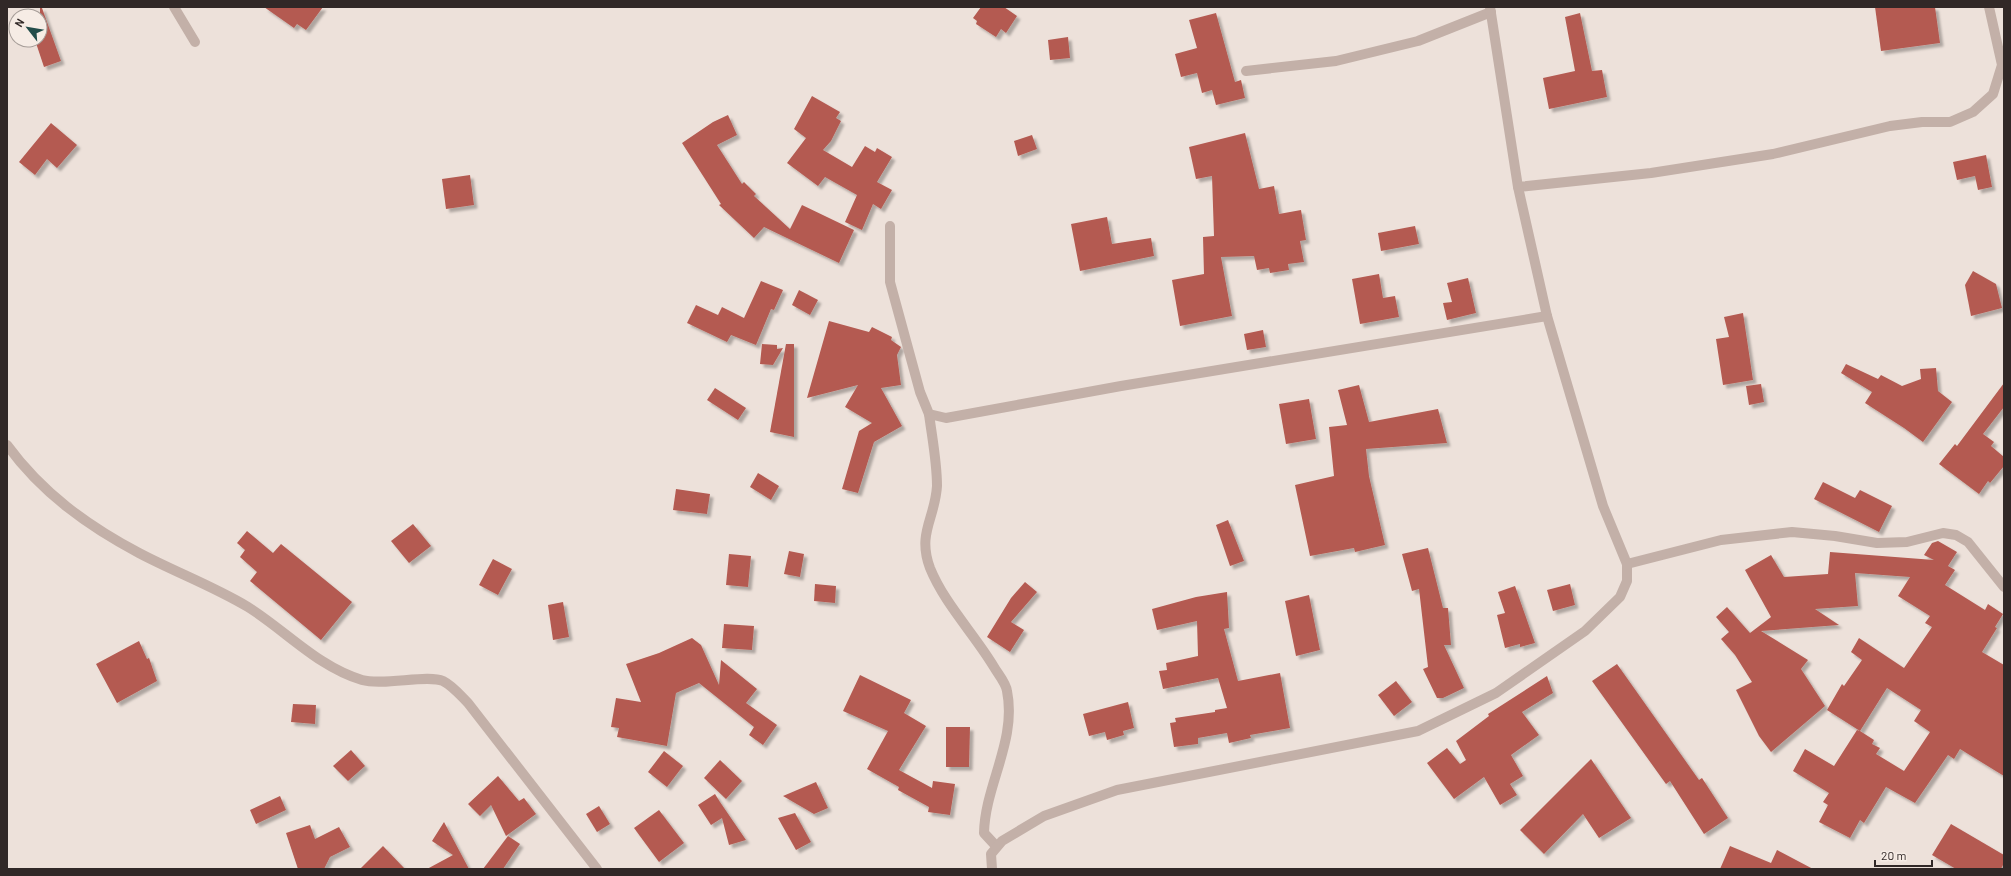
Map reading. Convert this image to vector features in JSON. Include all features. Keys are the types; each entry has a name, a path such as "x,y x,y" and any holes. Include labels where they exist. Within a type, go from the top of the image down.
{"street":[{"path":"174,7 195,42"},
{"path":"1518,187 1658,172 1773,154 1890,126 1922,122 1950,122 1973,112 1993,94 2002,65 1989,7"},
{"path":"992,869 991,854 996,846 1044,816 1117,790 1410,733 1424,728 1496,693 1586,631 1620,597 1627,580 1627,564 1603,506 1547,316 1518,187 1491,9 1418,41 1336,61 1246,71"},
{"path":"890,226 890,282 920,392 929,414 937,487 924,540 925,552 931,570 947,598 975,637 1007,690 1009,719 1005,744 985,820 984,833 996,846"},
{"path":"929,414 946,418 1121,386 1547,316"},
{"path":"7,445 21,465 66,508 88,524 139,554 247,606 316,657 362,680 381,682 430,679 443,681 468,703 597,869"},
{"path":"1627,564 1721,540 1792,532 1835,536 1877,543 1906,542 1943,533 1956,535 1968,542 2004,587"}],"building":[{"path":"264,7 323,7 306,30 297,24 294,28"},
{"path":"981,7 1004,7 1017,16 1006,33 1001,29 996,37 976,24 977,21 973,18"},
{"path":"1875,7 1935,7 1940,43 1881,51"},
{"path":"1216,13 1235,82 1241,80 1245,98 1216,105 1212,90 1202,93 1197,73 1181,77 1175,54 1197,48 1189,20"},
{"path":"1580,13 1592,71 1602,70 1607,97 1549,109 1543,78 1575,71 1565,17"},
{"path":"48,25 61,61 44,67 38,48 48,48"},
{"path":"1068,37 1070,58 1050,60 1048,40"},
{"path":"812,96 840,112 836,118 841,121 831,141 823,150 852,167 865,146 875,152 877,148 892,157 877,182 892,190 881,209 873,204 862,230 845,222 857,195 825,177 818,186 787,163 806,138 794,129"},
{"path":"728,115 737,135 717,145 742,184 744,182 756,194 754,196 790,229 802,205 854,230 839,263 764,227 754,238 719,205 721,204 682,143 713,122"},
{"path":"51,123 77,145 57,168 47,159 35,175 19,162"},
{"path":"1245,133 1259,189 1274,186 1279,214 1301,210 1306,240 1300,241 1304,262 1288,264 1289,270 1270,273 1269,268 1257,270 1254,256 1221,257 1232,316 1180,326 1172,280 1204,274 1203,237 1214,236 1212,176 1196,179 1189,147"},
{"path":"1032,135 1037,149 1018,156 1014,141"},
{"path":"1986,155 1992,187 1978,190 1975,176 1957,180 1953,162"},
{"path":"470,175 474,205 446,209 442,179"},
{"path":"1107,217 1112,244 1151,238 1154,256 1080,271 1071,224"},
{"path":"1415,226 1419,244 1381,251 1378,233"},
{"path":"1973,271 1996,284 2002,308 1971,316 1965,285"},
{"path":"1379,274 1383,298 1395,296 1399,317 1360,324 1352,279"},
{"path":"1468,278 1476,313 1447,320 1443,303 1452,302 1447,283"},
{"path":"761,281 783,290 774,310 771,309 756,345 731,335 727,342 687,323 696,305 718,315 722,307 744,318"},
{"path":"799,290 818,300 810,315 792,305"},
{"path":"1743,313 1753,380 1723,385 1716,339 1729,337 1724,317"},
{"path":"829,321 869,332 872,327 892,337 891,340 901,347 897,355 901,385 881,388 902,426 874,442 858,493 842,489 859,431 872,423 845,407 858,385 807,398"},
{"path":"1263,330 1266,347 1247,350 1244,334"},
{"path":"762,344 777,345 777,349 783,348 773,365 760,364"},
{"path":"786,344 794,344 794,437 770,432"},
{"path":"1846,364 1878,379 1881,375 1902,386 1921,379 1920,369 1936,368 1938,391 1952,402 1923,442 1865,403 1872,392 1841,373"},
{"path":"2004,383 2004,407 1983,434 1994,442 1991,446 2004,457 2004,466 1990,483 1988,481 1979,494 1939,464 1955,444 1957,446"},
{"path":"1761,384 1764,402 1749,405 1746,386"},
{"path":"1359,385 1369,422 1438,409 1447,443 1366,449 1369,476 1385,545 1355,552 1354,548 1310,556 1295,485 1334,476 1329,427 1347,425 1338,390"},
{"path":"715,388 746,408 738,420 707,400"},
{"path":"1309,399 1316,439 1286,444 1279,404"},
{"path":"758,473 779,486 771,500 750,487"},
{"path":"1823,482 1855,498 1860,490 1892,506 1879,532 1814,499"},
{"path":"676,489 710,494 707,514 673,510"},
{"path":"1228,520 1244,561 1230,566 1216,525"},
{"path":"413,524 431,546 409,563 391,541"},
{"path":"247,531 273,553 281,544 352,602 321,640 250,581 257,572 240,557 245,550 237,543"},
{"path":"1938,541 1957,552 1948,566 1955,570 1945,585 1985,610 1988,604 2003,614 1995,627 1997,628 1982,652 2004,665 2004,776 1960,749 1954,759 1948,755 1915,803 1886,787 1864,823 1860,820 1850,838 1819,822 1828,805 1823,802 1829,793 1793,771 1805,749 1834,766 1857,730 1860,731 1827,710 1842,684 1844,686 1862,660 1851,652 1859,638 1904,668 1932,627 1925,623 1930,616 1898,596 1910,577 1855,573 1858,606 1815,609 1839,625 1761,631 1808,660 1801,669 1825,706 1771,752 1759,736 1736,690 1752,682 1735,655 1721,639 1729,632 1716,617 1727,607 1750,633 1771,617 1745,570 1771,555 1784,577 1828,574 1830,552 1934,560 1924,555 1932,543","holes":["1887,688 1921,710 1914,721 1930,732 1904,771 1876,754 1880,748 1872,744 1874,740 1860,731"]},
{"path":"1428,548 1443,608 1448,608 1451,645 1444,645 1464,688 1443,698 1437,698 1423,669 1428,667 1419,589 1412,591 1402,554"},
{"path":"789,551 804,554 800,577 784,574"},
{"path":"729,554 751,556 748,587 726,585"},
{"path":"493,559 512,569 498,595 479,585"},
{"path":"1025,582 1037,592 1011,622 1024,630 1010,652 987,637 1011,598"},
{"path":"815,584 836,586 835,603 814,601"},
{"path":"1570,584 1575,605 1553,611 1547,590"},
{"path":"1515,586 1535,643 1520,647 1520,644 1505,648 1497,615 1505,613 1498,592"},
{"path":"1227,592 1229,628 1224,629 1238,681 1280,673 1290,728 1250,735 1251,738 1229,743 1227,733 1198,738 1198,744 1174,747 1170,723 1176,722 1175,718 1215,712 1215,710 1227,708 1218,678 1163,689 1159,671 1167,670 1166,663 1198,656 1197,621 1157,630 1152,609 1196,597"},
{"path":"1309,595 1320,650 1296,656 1285,601"},
{"path":"563,602 569,637 553,640 548,605"},
{"path":"724,624 754,626 752,650 722,648"},
{"path":"692,638 701,645 719,685 721,660 757,689 746,703 777,725 763,745 749,735 754,727 699,683 676,693 667,746 617,737 619,728 611,727 616,698 641,702 626,664 659,653"},
{"path":"139,641 147,659 149,658 157,681 117,703 96,664"},
{"path":"1617,664 1699,780 1702,778 1728,818 1704,834 1670,781 1666,784 1592,681"},
{"path":"860,675 911,700 904,713 926,726 899,770 932,788 933,781 955,784 950,815 928,812 929,807 898,790 899,787 867,769 888,731 843,711"},
{"path":"1547,676 1553,693 1522,712 1539,735 1511,755 1523,776 1510,784 1517,795 1500,805 1484,777 1454,799 1427,763 1447,748 1460,764 1466,760 1456,741 1489,716 1488,714"},
{"path":"1396,681 1412,702 1394,716 1378,695"},
{"path":"1128,702 1134,728 1123,731 1124,735 1107,740 1105,732 1089,736 1083,714"},
{"path":"293,704 316,705 315,724 291,722"},
{"path":"946,727 970,727 969,767 946,767"},
{"path":"351,750 365,766 348,781 333,766"},
{"path":"664,751 683,766 667,787 648,772"},
{"path":"1591,759 1631,818 1599,838 1583,814 1544,854 1520,830"},
{"path":"720,760 742,781 726,799 704,778"},
{"path":"498,776 519,801 524,798 536,814 506,836 491,805 480,816 468,804"},
{"path":"816,782 828,808 814,814 783,796"},
{"path":"715,794 746,840 729,845 722,818 711,825 698,805"},
{"path":"280,796 286,810 256,824 250,810"},
{"path":"599,806 610,824 597,832 586,814"},
{"path":"659,810 684,843 659,862 634,828"},
{"path":"795,813 811,842 796,850 778,818"},
{"path":"444,822 469,869 427,869 453,855 432,841"},
{"path":"1951,824 2004,855 2004,863 2001,869 1956,869 1932,855"},
{"path":"310,825 315,839 339,827 350,847 330,857 324,869 298,869 286,833"},
{"path":"508,836 520,844 503,869 483,869"},
{"path":"383,846 405,869 360,869"},
{"path":"1730,846 1771,863 1777,850 1813,869 1720,869"}]}
